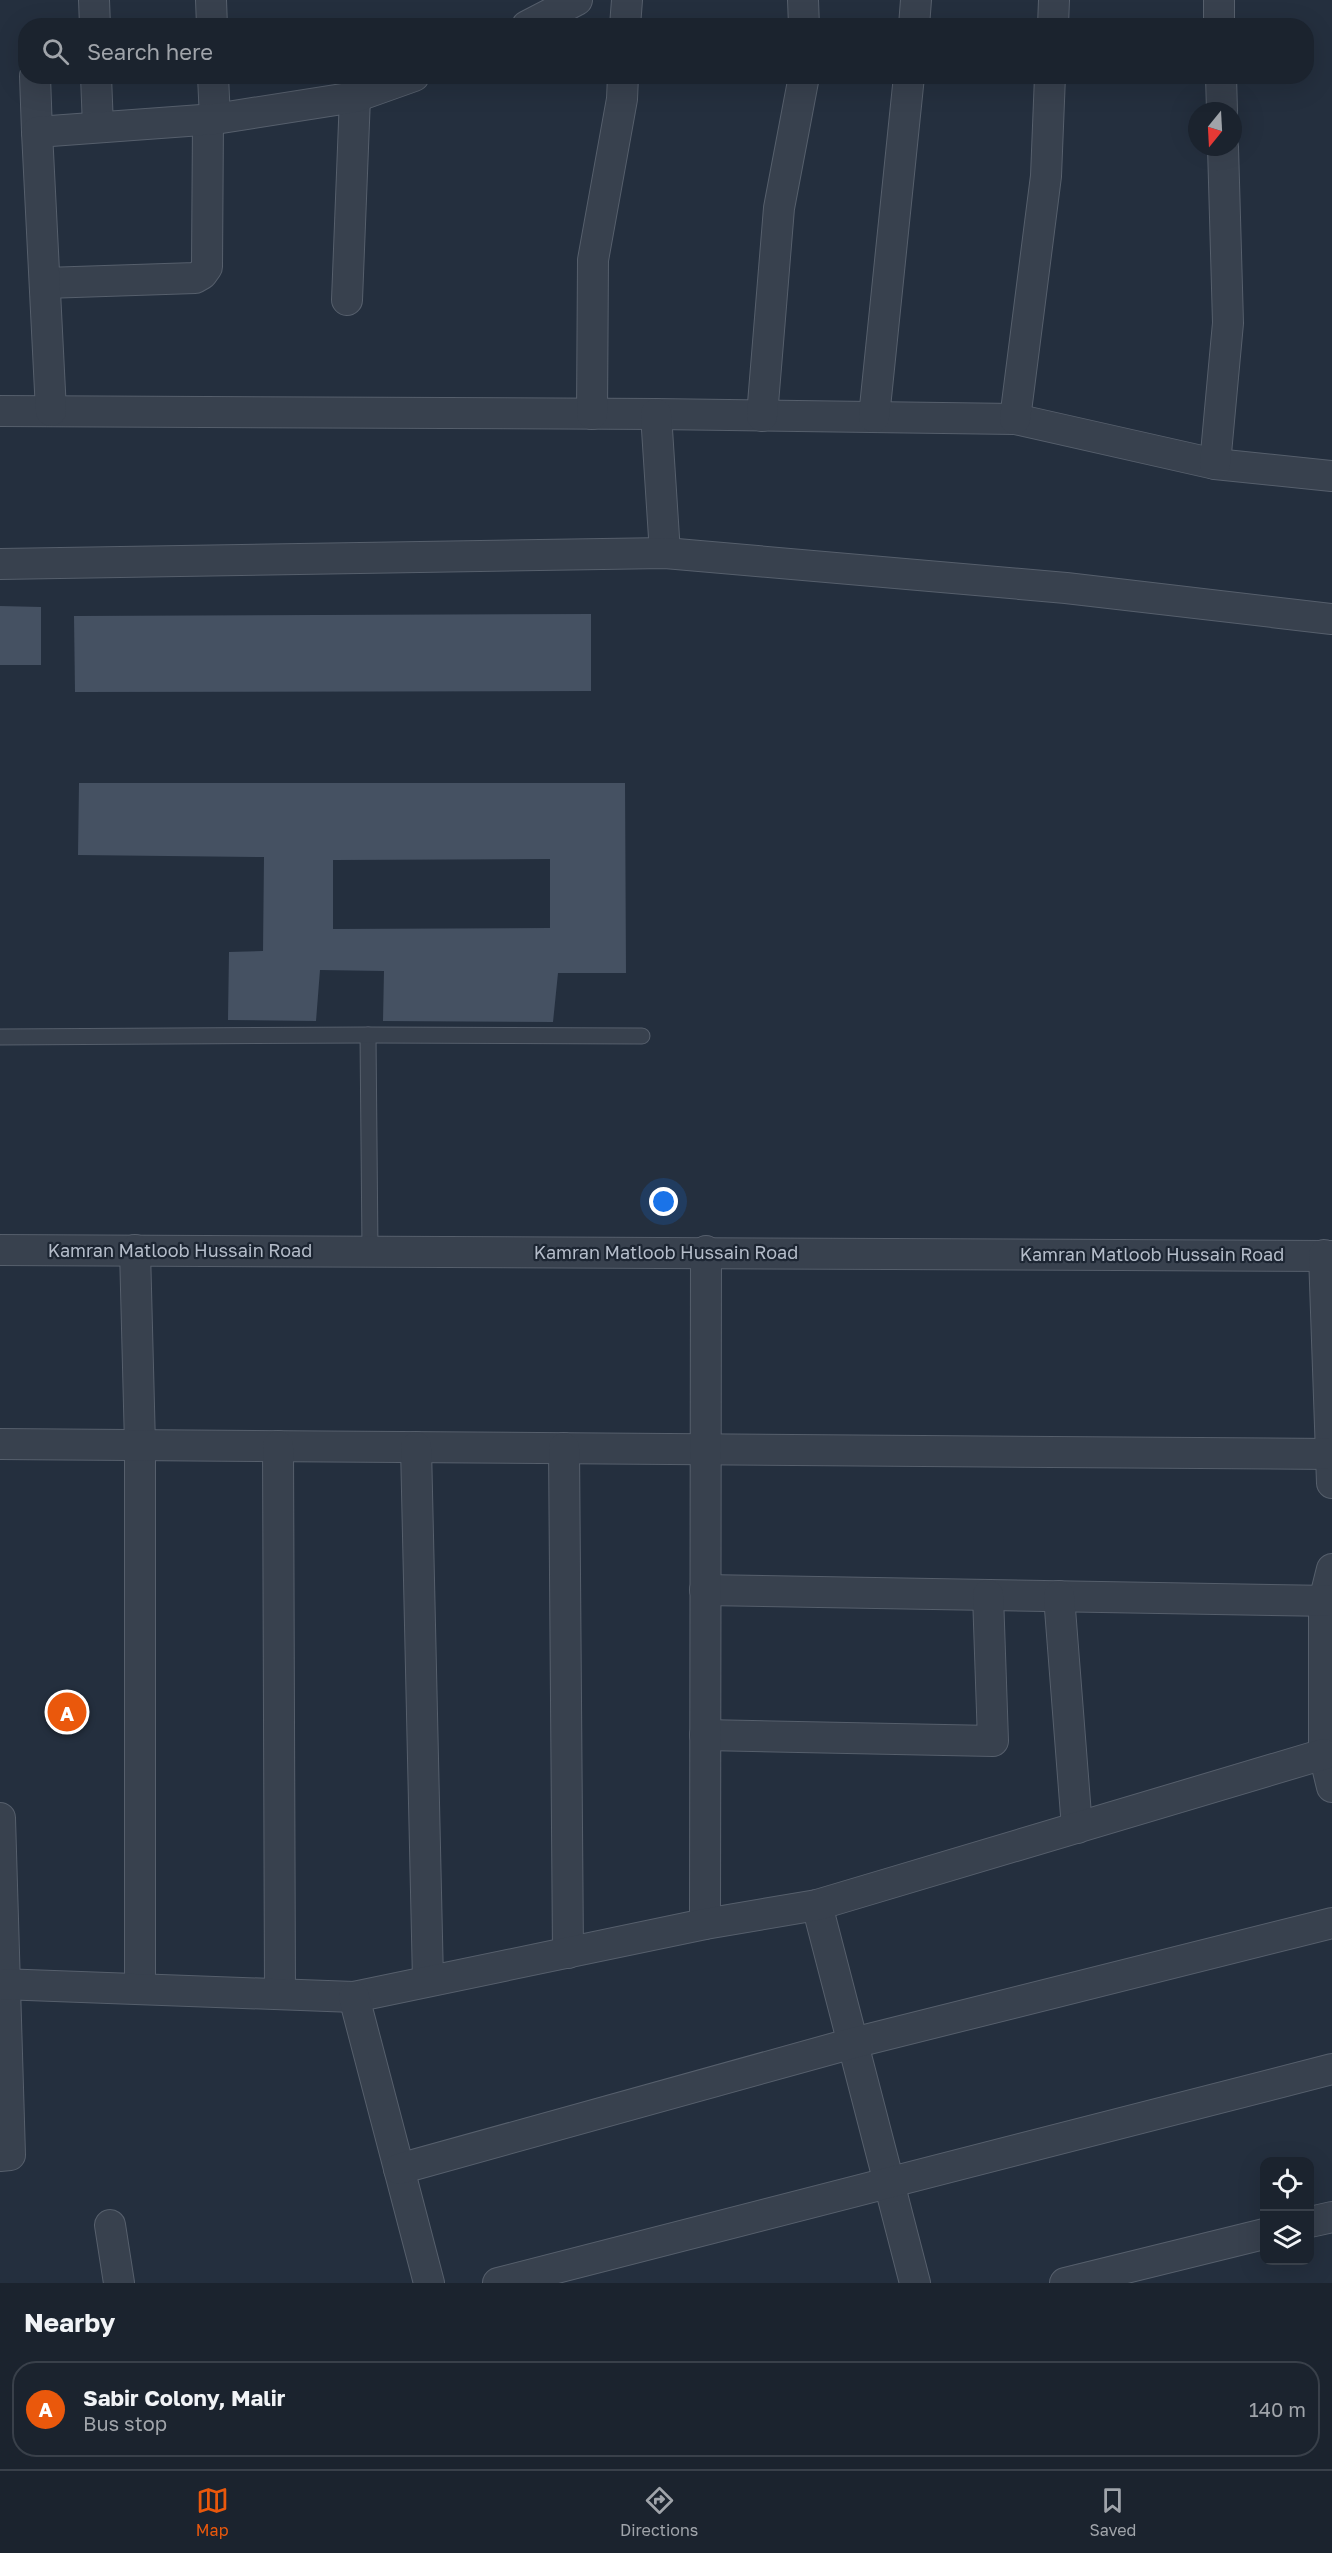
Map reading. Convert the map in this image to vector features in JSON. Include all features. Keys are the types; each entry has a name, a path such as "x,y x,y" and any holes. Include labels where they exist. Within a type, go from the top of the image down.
{"street":[{"path":"94,0 94,18"},
{"path":"211,0 212,18"},
{"path":"542,18 577,0"},
{"path":"626,18 627,0"},
{"path":"803,0 804,18"},
{"path":"915,18 916,0"},
{"path":"1053,18 1054,0"},
{"path":"1219,0 1219,18"},
{"path":"35,84 51,411"},
{"path":"96,84 98,127"},
{"path":"45,283 195,278 202,274 207,267 213,84"},
{"path":"37,132 211,120 355,97 392,84"},
{"path":"592,414 593,260 622,99 623,84"},
{"path":"762,416 779,208 802,84"},
{"path":"874,417 908,84"},
{"path":"1015,420 1046,176 1050,84"},
{"path":"1221,84 1222,102"},
{"path":"347,300 355,97"},
{"path":"1215,464 1228,322 1223,156"},
{"path":"0,411 656,414 1015,420 1215,464 1332,476"},
{"path":"656,414 665,554"},
{"path":"0,564 665,554 1066,588 1332,619"},
{"name":"Kamran Matloob Hussain Road","path":"0,1250 1328,1255"},
{"path":"135,1250 140,1445 140,1989"},
{"path":"705,1924 706,1251"},
{"path":"1328,1255 1332,1483"},
{"path":"0,1444 1332,1454"},
{"path":"278,1446 280,1993"},
{"path":"416,1447 428,1981"},
{"path":"564,1448 568,1953"},
{"path":"1332,1569 1328,1601 1324,1754 1332,1787"},
{"path":"705,1590 1328,1601"},
{"path":"705,1735 993,1741 988,1595"},
{"path":"1059,1596 1077,1828"},
{"path":"2,1984 354,1997 705,1924 817,1905 1324,1754"},
{"path":"0,1818 2,1984 10,2155 0,2156"},
{"path":"817,1905 915,2283"},
{"path":"399,2169 853,2043 1332,1923"},
{"path":"354,1997 429,2283"},
{"path":"498,2283 1332,2069"},
{"path":"1314,2221 1332,2217"},
{"path":"110,2225 119,2283"},
{"path":"1065,2283 1260,2235"}],"lane":[{"path":"0,1038 368,1035 642,1036"},
{"path":"368,1035 370,1251"}],"building":[{"path":"0,606 41,607 41,665 0,665"},
{"path":"591,614 591,691 75,692 74,616"},
{"path":"79,783 625,783 626,973 558,973 553,1022 383,1021 384,971 320,970 316,1021 228,1020 229,952 263,951 264,857 78,855","holes":["550,859 550,928 333,929 333,860"]}],"place":[{"name":"Sabir Colony, Malir","path":"67,1712"}]}
